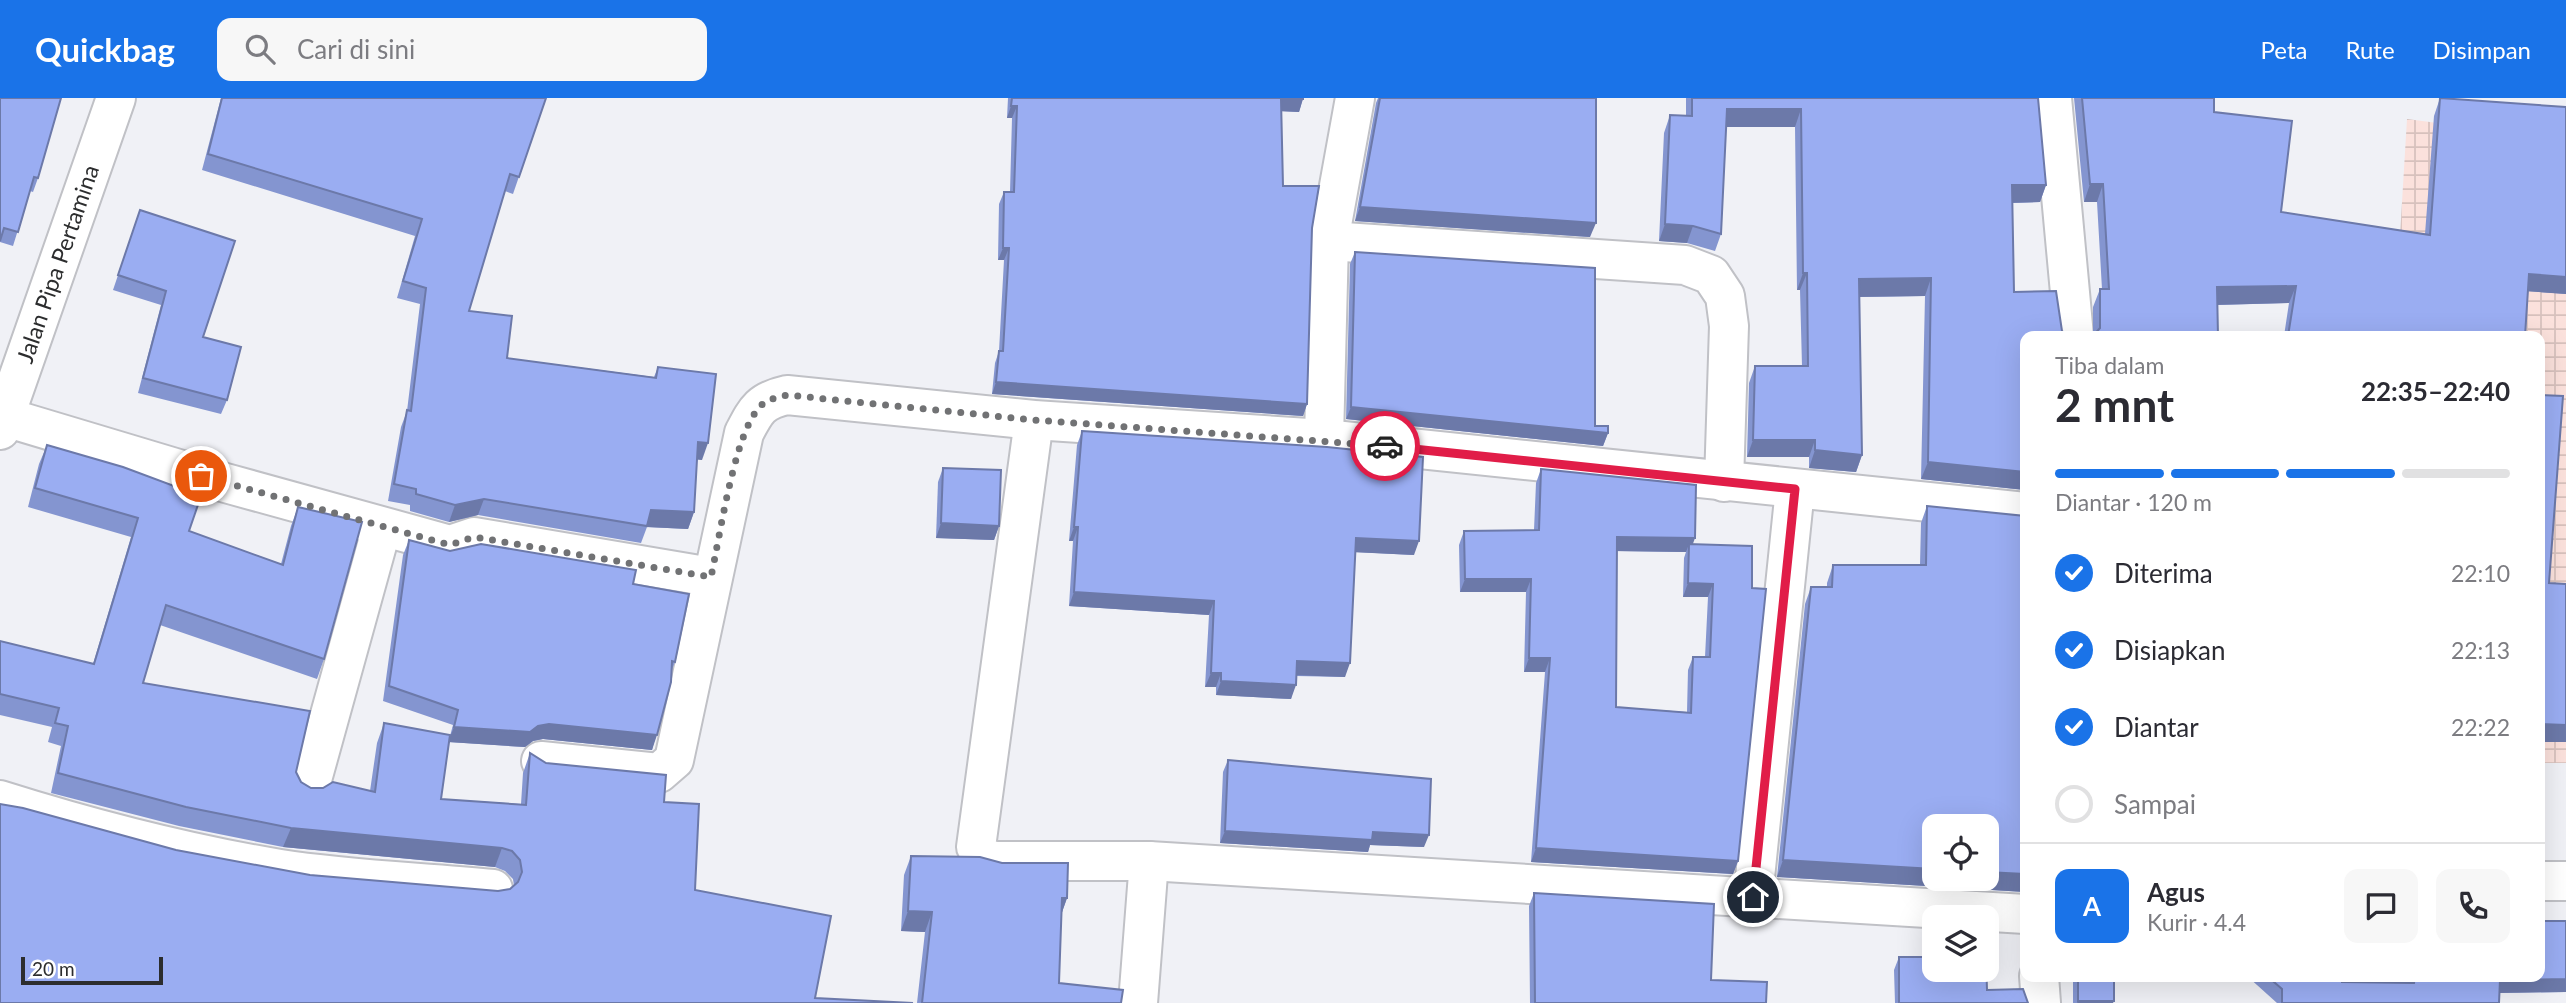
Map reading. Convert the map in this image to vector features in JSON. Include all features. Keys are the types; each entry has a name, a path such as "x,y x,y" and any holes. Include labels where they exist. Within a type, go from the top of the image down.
{"street":[{"name":"Jalan Pipa Pertamina","path":"3,423 116,98"},
{"path":"1324,439 1329,241 1355,98"},
{"path":"2052,98 2074,331"},
{"path":"1329,241 1685,265 1711,275 1725,296 1729,326 1724,482"},
{"path":"541,761 659,773 669,768 674,760 711,577 744,433 756,411 769,399 787,395 1034,420 1324,439 2020,512"},
{"path":"1034,420 976,847 983,858 995,861 1149,862 2020,914"},
{"path":"3,423 450,545 474,537 711,577"},
{"path":"1753,897 1795,489"},
{"path":"310,787 382,527"},
{"path":"0,800 96,830 197,855 284,869 493,889"},
{"path":"1138,1003 1149,862"},
{"path":"2545,881 2566,881"},
{"path":"2039,982 2040,1003"}],"shaded area":[{"path":"2407,119 2566,140 2566,763 2545,763 2545,331 2394,331"}],"building":[{"path":"0,98 61,98 38,178 34,177 18,232 4,228 0,241"},
{"path":"222,98 546,98 519,177 510,174 469,311 512,316 507,358 656,378 658,367 716,374 708,443 698,442 694,512 651,510 647,526 484,499 455,505 416,494 416,489 394,484 407,410 411,411 426,288 403,281 422,219 208,154"},
{"path":"1012,98 1303,98 1281,99 1283,186 1319,186 1312,228 1307,404 996,382 999,351 1003,351 1009,248 1003,248 1004,192 1014,192 1017,106 1011,106"},
{"path":"1380,98 1596,98 1596,223 1360,207"},
{"path":"1692,98 2038,98 2046,185 2012,185 2014,292 2056,291 2062,331 2020,331 2020,471 1928,462 1931,278 1859,279 1862,455 1815,450 1815,440 1753,440 1755,366 1808,366 1807,273 1803,273 1801,109 1727,109 1721,234 1693,226 1665,224 1670,115 1692,116"},
{"path":"2082,98 2214,98 2214,112 2292,121 2281,212 2430,235 2440,98 2566,107 2566,277 2529,274 2525,331 2289,331 2296,286 2217,287 2218,331 2097,331 2100,328 2100,289 2109,289 2103,184 2090,184"},
{"path":"140,210 235,241 203,337 241,347 227,400 143,378 166,291 118,275"},
{"path":"1355,252 1595,268 1595,426 1608,426 1608,433 1351,407"},
{"path":"2545,395 2563,396 2549,583 2566,584 2566,725 2545,724"},
{"path":"1082,431 1327,447 1423,457 1419,541 1356,538 1350,663 1297,661 1296,685 1221,681 1221,673 1211,673 1214,601 1074,592 1078,527 1074,527"},
{"path":"47,445 123,467 201,496 189,531 283,565 298,507 362,522 324,659 166,605 143,683 310,711 296,772 301,782 311,788 323,788 333,782 375,792 384,723 450,735 441,799 526,805 530,753 546,763 666,775 664,802 699,804 695,890 831,916 815,998 913,1003 0,1003 0,804 176,850 310,875 498,891 510,889 518,882 522,872 520,860 512,851 502,848 291,828 186,807 58,773 68,726 55,723 59,708 0,694 0,641 94,664 138,518 35,488"},
{"path":"943,468 1001,470 999,526 941,523"},
{"path":"1541,469 1696,485 1695,538 1617,537 1616,707 1691,713 1693,657 1710,657 1713,584 1688,583 1689,544 1752,546 1752,588 1766,589 1738,861 1536,848 1550,658 1529,658 1531,579 1465,579 1464,531 1539,530"},
{"path":"1927,506 2020,515 2020,874 1999,873 1999,814 1922,814 1922,868 1783,860 1811,587 1832,587 1833,565 1926,565"},
{"path":"409,540 450,551 481,544 636,570 633,584 689,594 657,735 549,724 538,726 530,732 454,727 458,710 389,686"},
{"path":"1228,760 1431,779 1429,835 1373,832 1372,840 1225,831"},
{"path":"911,856 980,857 1002,863 1068,863 1067,898 1062,898 1059,983 1123,990 1121,1003 922,1003 932,912 908,911"},
{"path":"1534,893 1714,904 1711,980 1767,982 1766,1003 1535,1003"},
{"path":"2545,921 2566,921 2566,979 2545,979"},
{"path":"1899,957 1922,957 1922,982 1987,982 1987,990 2023,989 2028,1003 1899,1003"},
{"path":"2078,982 2114,982 2114,1001 2078,1001"},
{"path":"2274,982 2342,982 2500,982 2499,1003 2282,1003 2282,989"}],"way so far":[{"path":"201,476 450,545 464,538 474,537 711,577 744,433 756,411 769,399 787,395 1034,420 1324,439 1385,446"}],"route":[{"path":"1385,446 1795,489 1753,897"}]}
